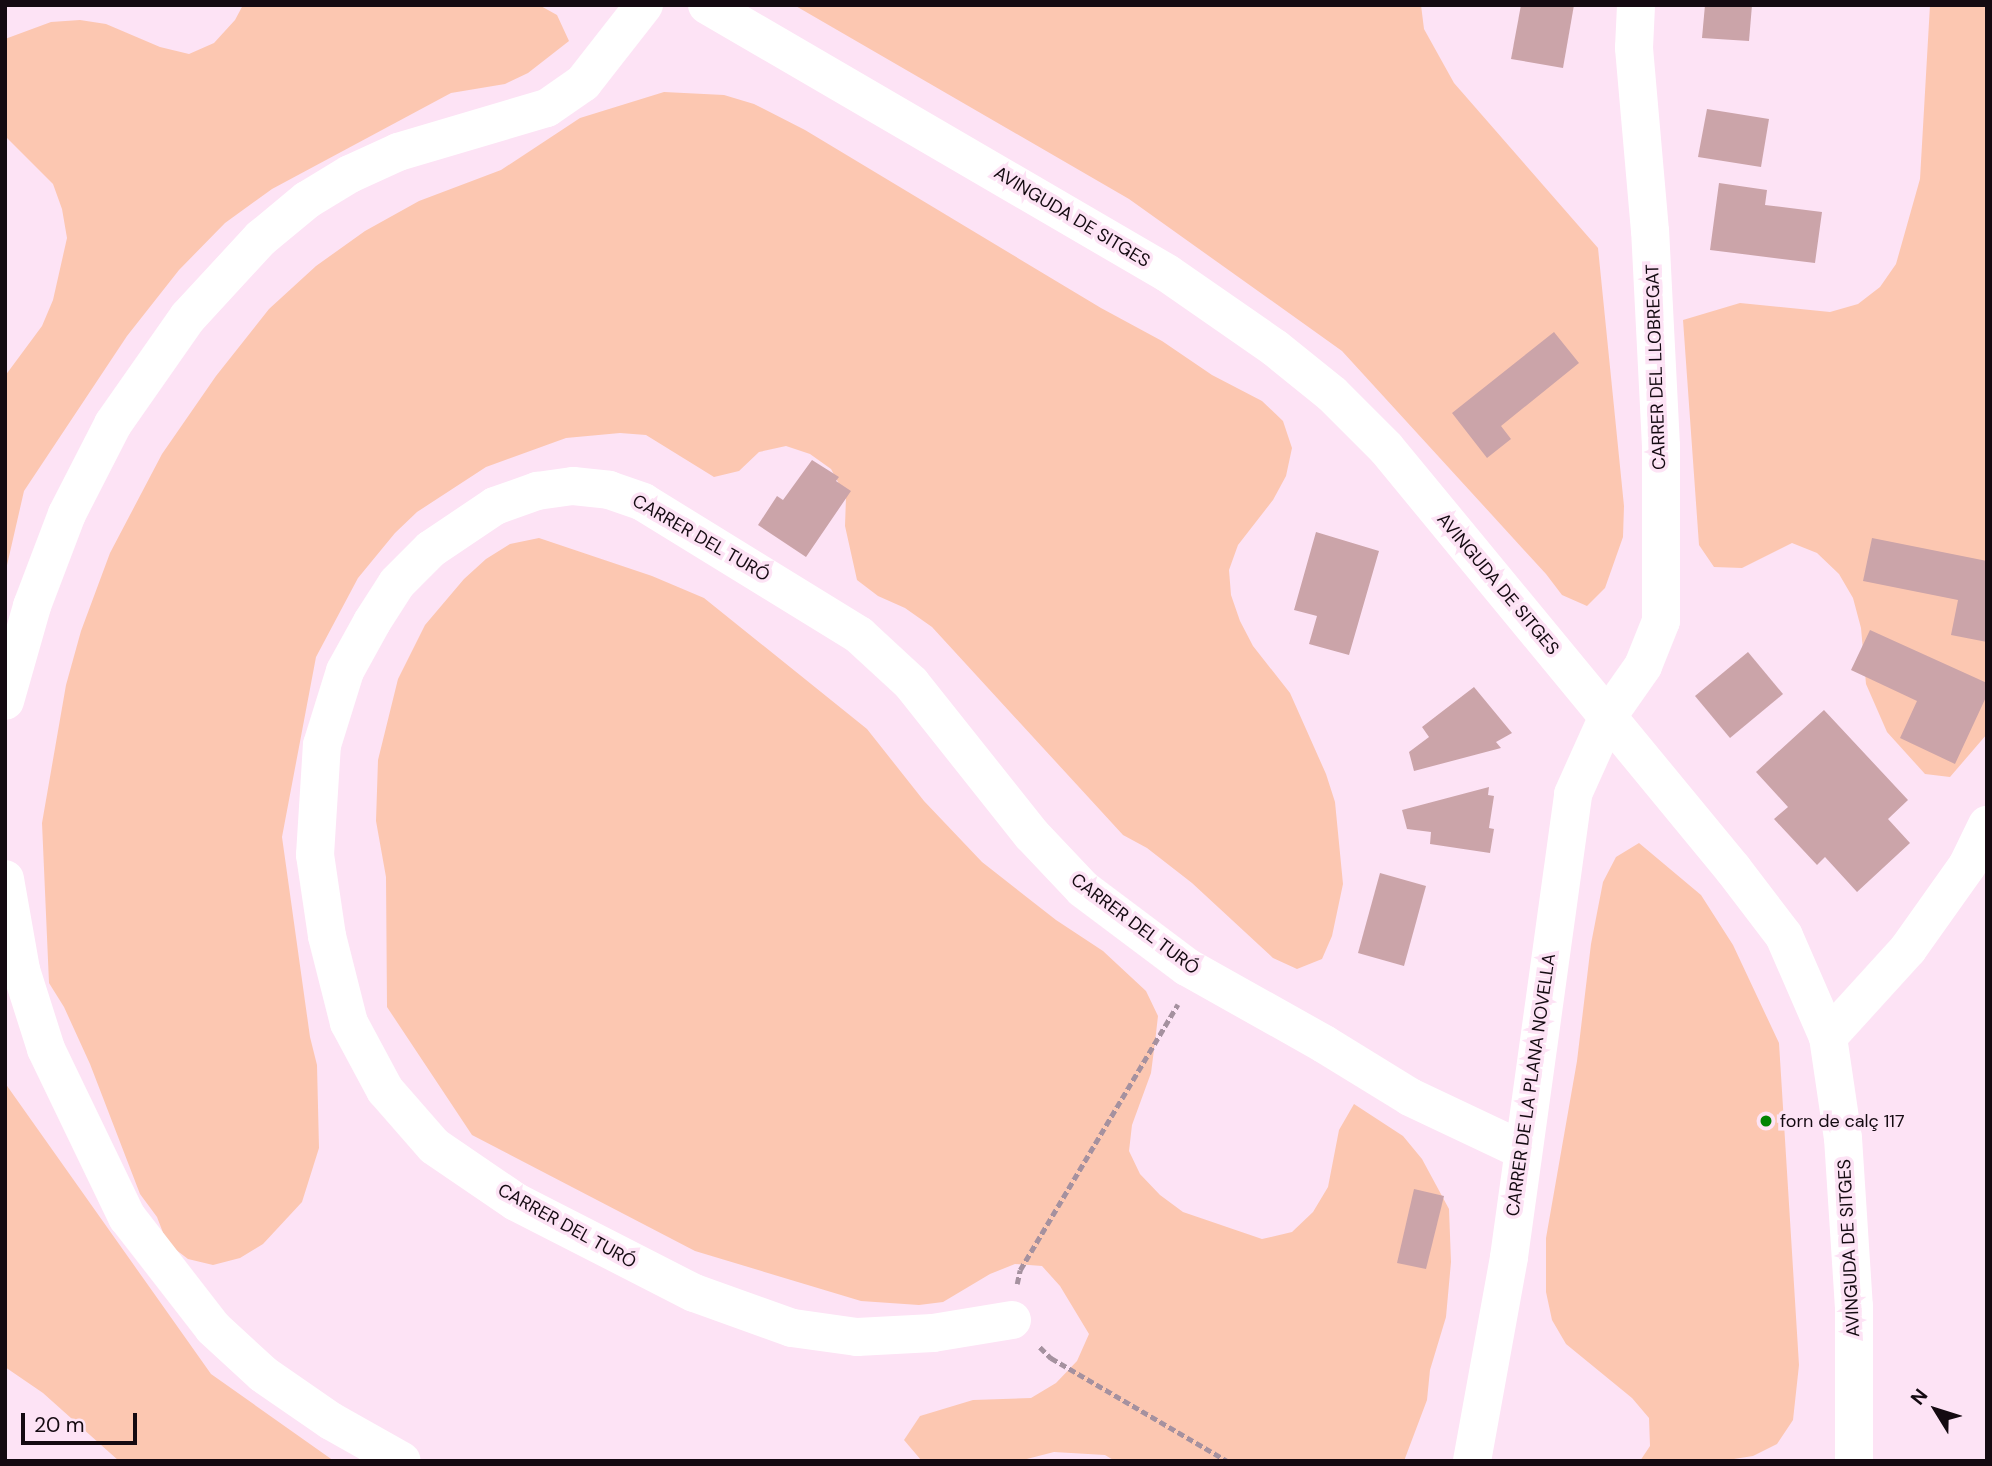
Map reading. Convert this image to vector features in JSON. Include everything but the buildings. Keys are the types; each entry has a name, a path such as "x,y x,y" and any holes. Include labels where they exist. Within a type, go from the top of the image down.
{"street":[{"path":"5,701 32,606 67,514 113,424 197,307 261,238 307,200 350,174 398,152 547,108 583,83 644,5"},
{"name":"AVINGUDA DE SITGES","path":"707,5 1167,273 1275,348 1332,394 1386,448 1608,716 1784,936 1828,1037 1843,1138 1854,1306 1854,1461"},
{"name":"CARRER DEL LLOBREGAT","path":"1608,716 1643,666 1661,621 1661,446 1650,231 1634,47 1636,5"},
{"name":"CARRER DEL TURÓ","path":"1012,1321 933,1333 858,1337 792,1328 694,1293 516,1202 434,1146 385,1090 349,1023 327,936 316,855 322,745 345,671 397,583 431,549 495,506 537,491 573,486 609,490 643,502 794,592 859,635 911,683 1032,835 1083,889 1197,973 1410,1097 1522,1150"},
{"name":"CARRER DE LA PLANA NOVELLA","path":"1472,1461 1509,1256 1573,794 1608,716"},
{"path":"1828,1037 1908,949 1967,866 1987,825"},
{"path":"5,879 21,970 46,1049 127,1217 213,1328 263,1374 331,1420 402,1461"}],"path":[{"path":"1020,1270 1197,973"},
{"path":"1051,1358 1227,1461"}],"shaded area":[{"path":"243,5 539,5 557,15 569,41 528,73 505,84 451,93 272,189 225,223 179,270 127,336 24,491 5,574 5,376 42,326 53,300 67,238 62,209 53,184 5,136 5,39 51,22 80,20 106,24 160,47 189,54 214,43 235,20"},
{"path":"794,5 1421,5 1424,29 1454,83 1598,248 1624,506 1623,537 1605,588 1587,606 1562,595 1546,574 1342,351 1129,199"},
{"path":"1930,5 1987,5 1987,734 1950,777 1925,774 1887,732 1866,684 1861,628 1853,598 1839,574 1817,553 1792,543 1742,568 1714,567 1699,545 1683,320 1740,303 1830,312 1858,304 1880,287 1896,264 1920,179"},
{"path":"664,92 724,95 754,104 805,130 1101,308 1162,341 1212,375 1262,401 1283,421 1292,448 1286,476 1273,500 1238,545 1229,570 1231,595 1253,646 1290,693 1326,774 1335,802 1343,884 1332,936 1322,959 1297,969 1273,958 1192,883 1147,848 1123,835 932,627 905,608 878,596 857,580 845,526 846,497 831,469 810,454 786,446 759,452 739,471 714,477 646,435 620,433 566,438 486,467 417,512 395,533 358,578 316,657 282,837 310,1037 317,1065 319,1148 302,1202 263,1244 240,1258 213,1265 188,1259 167,1243 157,1217 140,1194 90,1064 64,1007 49,983 42,823 66,685 81,631 110,553 162,454 216,376 269,309 316,266 365,231 419,201 501,170 580,118"},
{"path":"539,538 652,576 704,598 867,729 924,801 982,862 1056,920 1103,951 1146,991 1158,1016 1151,1073 1132,1125 1129,1151 1140,1174 1160,1195 1183,1212 1262,1239 1292,1232 1313,1212 1328,1187 1339,1130 1354,1104 1403,1136 1422,1159 1449,1209 1451,1262 1446,1317 1430,1370 1427,1400 1404,1461 1115,1461 1105,1455 1054,1452 1019,1461 921,1460 904,1440 920,1416 973,1400 1031,1398 1056,1383 1077,1361 1089,1334 1060,1286 1042,1266 1015,1264 990,1274 943,1302 919,1305 861,1301 695,1251 472,1135 387,1007 386,877 376,821 378,760 398,679 425,625 464,579 486,559 510,544"},
{"path":"1639,843 1701,895 1733,945 1779,1043 1799,1365 1793,1420 1777,1444 1753,1456 1721,1461 1640,1461 1650,1446 1649,1418 1632,1398 1566,1344 1552,1320 1546,1292 1546,1238 1577,1061 1591,944 1603,882 1616,857"},
{"path":"5,1083 211,1374 334,1461 119,1461 43,1393 5,1367"}],"place":[{"name":"forn de calç 117","path":"1766,1121"}]}
